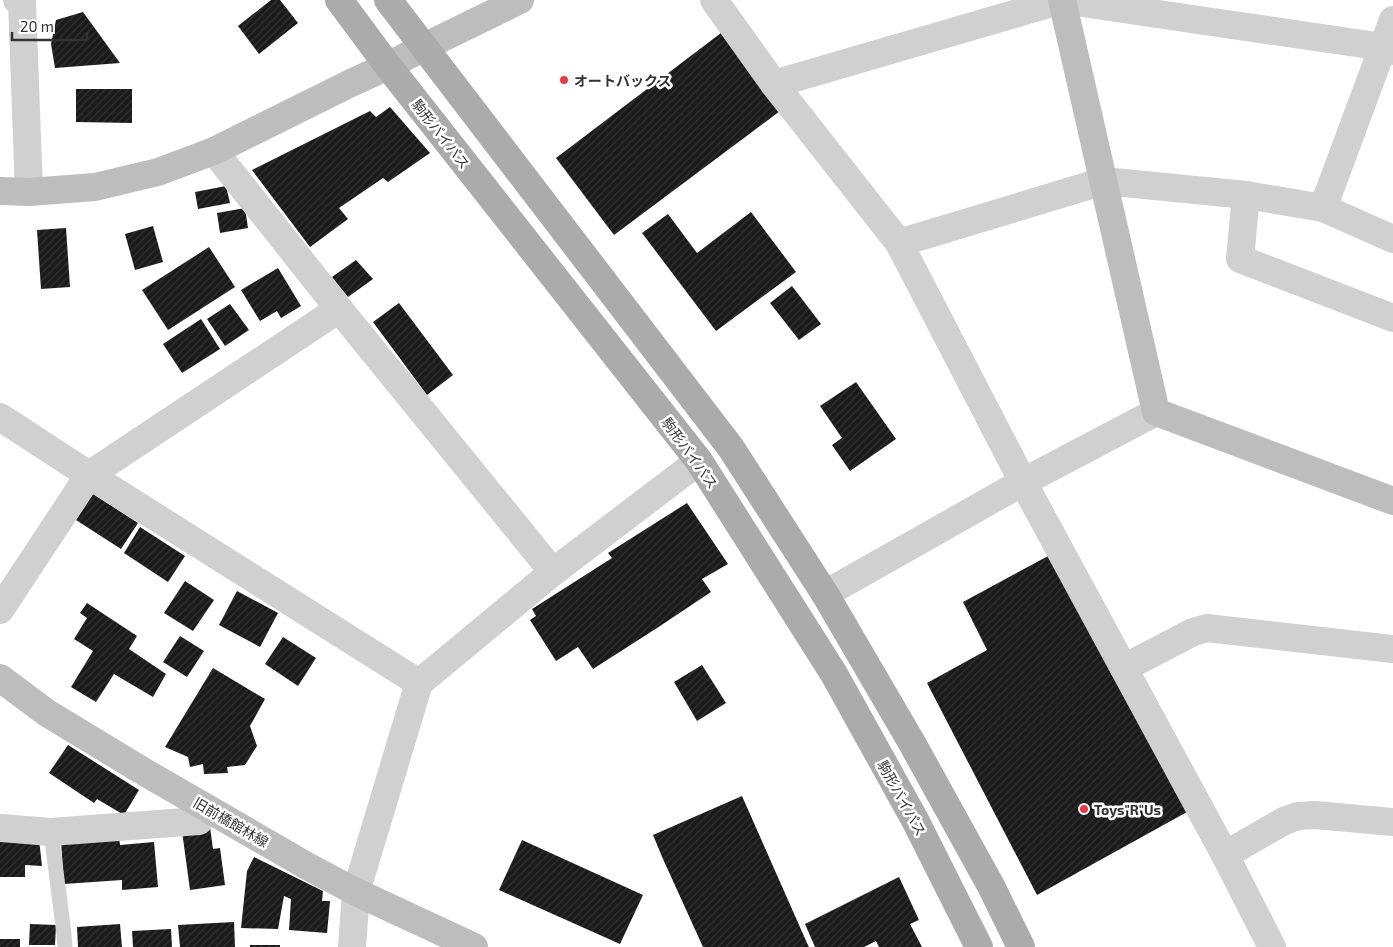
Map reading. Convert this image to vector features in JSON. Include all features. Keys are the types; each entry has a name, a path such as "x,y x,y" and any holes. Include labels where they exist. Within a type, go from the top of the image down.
{"main road":[{"name":"駒形バイパス","path":"340,0 388,66 699,461 834,674 915,820 979,947"},
{"path":"388,0 730,448 825,594 912,743 991,886 1021,947"}],"street":[{"path":"17,0 22,2 30,192"},
{"path":"0,191 30,192 95,187 158,172 214,151 520,0"},
{"path":"714,0 774,84 899,243 1023,482 1225,855 1272,947"},
{"path":"774,84 1062,0 1388,49"},
{"path":"1062,0 1156,412"},
{"path":"1323,208 1388,49 1393,20"},
{"path":"214,151 553,572"},
{"path":"899,243 1104,181 1246,195 1323,208 1393,239"},
{"path":"1246,195 1240,259 1393,318"},
{"path":"0,610 89,475 340,309"},
{"path":"825,594 1023,482 1156,412 1393,501"},
{"path":"0,417 419,683"},
{"path":"352,947 356,892 419,683 553,572 699,461"},
{"path":"1124,668 1193,632 1208,628 1393,649"},
{"name":"旧前橋館林線","path":"0,678 55,718 307,866 356,892 474,947"},
{"path":"0,828 51,832 199,821 207,808"},
{"path":"1225,855 1284,821 1298,816 1315,815 1393,822"}],"lane":[{"path":"51,832 65,947"}],"building":[{"path":"271,0 280,0 298,23 259,54 238,26"},
{"path":"83,12 120,63 55,68 51,44 56,20"},
{"path":"721,33 780,111 614,235 556,158"},
{"path":"76,89 132,89 132,123 76,122"},
{"path":"390,107 430,153 388,182 383,178 339,208 348,219 310,247 252,170 370,111 376,117"},
{"path":"226,186 230,203 198,209 195,192"},
{"path":"245,208 248,228 220,233 217,213"},
{"path":"751,212 796,272 716,331 642,233 668,214 697,253"},
{"path":"153,226 163,262 135,270 125,234"},
{"path":"66,228 70,287 41,289 37,230"},
{"path":"209,247 235,287 168,330 142,290"},
{"path":"356,260 373,279 348,297 332,277"},
{"path":"278,268 301,306 281,318 277,311 260,321 241,290"},
{"path":"792,286 821,324 799,340 770,303"},
{"path":"399,303 453,375 427,395 373,322"},
{"path":"230,304 249,330 225,346 207,319"},
{"path":"201,319 220,349 182,373 163,344"},
{"path":"856,382 896,439 850,471 832,445 842,438 820,406"},
{"path":"93,494 138,523 121,549 76,520"},
{"path":"687,503 728,564 702,579 711,592 593,669 578,647 556,661 530,620 536,616 532,609 612,558 608,553"},
{"path":"140,527 185,556 168,582 124,553"},
{"path":"1050,555 1187,812 1037,895 927,683 987,650 963,602"},
{"path":"185,581 214,600 193,631 164,613"},
{"path":"237,591 278,613 260,647 219,625"},
{"path":"87,603 137,636 129,649 166,674 153,697 114,674 96,702 71,687 93,651 74,639 87,618 80,613"},
{"path":"180,636 204,651 187,677 163,662"},
{"path":"283,637 316,658 298,686 265,664"},
{"path":"702,665 726,703 697,721 674,682"},
{"path":"213,668 265,699 250,726 257,746 245,765 227,767 228,773 204,774 203,764 190,767 188,757 165,747"},
{"path":"68,745 139,790 124,815 97,799 94,803 49,773"},
{"path":"742,796 809,947 703,947 663,859 653,835"},
{"path":"210,827 213,849 220,848 225,885 190,890 182,831"},
{"path":"119,837 120,845 154,842 158,887 122,890 122,880 64,884 61,841"},
{"path":"0,838 39,839 42,866 25,865 25,877 0,877"},
{"path":"522,840 643,895 620,944 499,890"},
{"path":"254,857 323,891 322,901 330,901 327,933 289,930 291,899 284,896 278,929 241,928 247,871"},
{"path":"899,877 919,920 910,924 922,947 879,947 876,941 864,947 815,947 805,924"},
{"path":"234,922 235,947 180,947 178,925"},
{"path":"30,924 56,925 55,945 29,945"},
{"path":"120,924 122,947 78,947 77,927"},
{"path":"171,929 172,947 133,947 132,931"},
{"path":"0,939 20,939 20,947 0,947"},
{"path":"250,945 280,945 280,947 250,947"}],"place":[{"name":"オートバックス","path":"564,80"},
{"name":"Toys\"R\"Us","path":"1084,809"}]}
